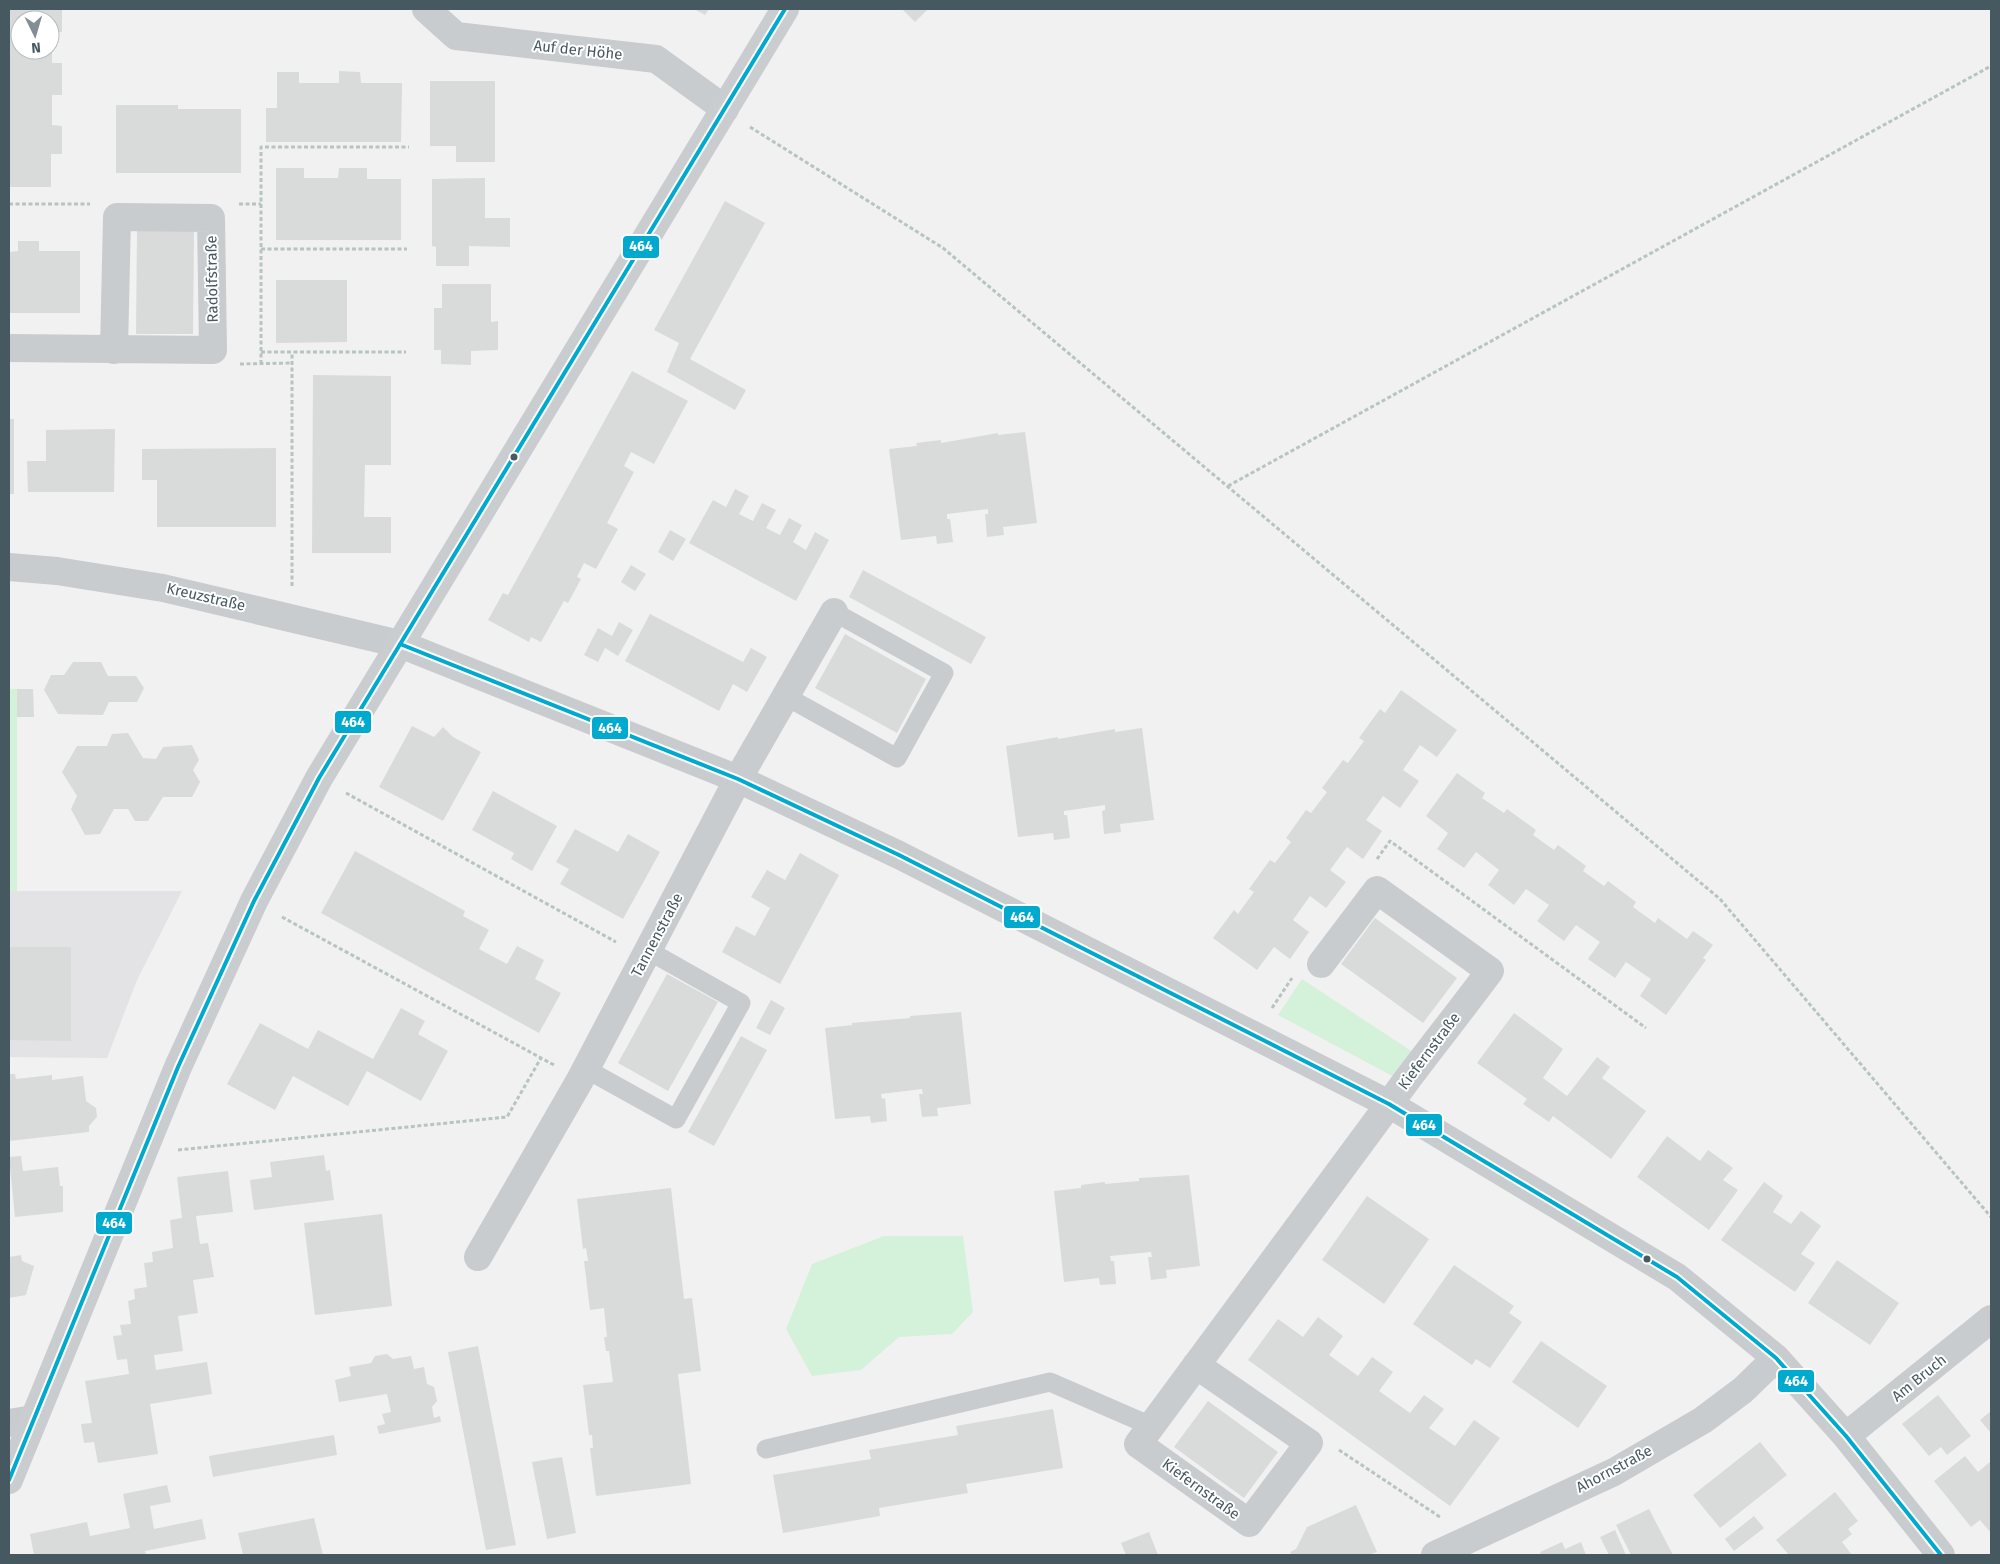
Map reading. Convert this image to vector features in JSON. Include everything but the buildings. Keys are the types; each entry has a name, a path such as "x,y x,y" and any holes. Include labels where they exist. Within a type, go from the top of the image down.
{"street":[{"name":"Auf der Höhe","path":"426,9 456,36 656,58 725,109"},
{"path":"9,1480 21,1421 254,901 319,778 786,9"},
{"path":"114,350 117,217"},
{"name":"Radolfstraße","path":"117,217 211,218 213,350"},
{"path":"9,348 213,350"},
{"name":"Kreuzstraße","path":"9,567 57,571 163,588 400,644"},
{"name":"Tannenstraße","path":"478,1257 583,1074 738,779 787,697 834,612"},
{"path":"400,644 738,779 899,855 1389,1104 1677,1277 1776,1358 1846,1436 1941,1555"},
{"name":"Kiefernstraße","path":"1309,967 1377,890 1490,971 1389,1104 1138,1444 1249,1523 1309,1443"},
{"name":"Am Bruch","path":"1846,1436 1991,1319"},
{"name":"Ahornstraße","path":"1435,1555 1614,1472 1695,1425 1743,1390 1776,1358"},
{"path":"1196,1365 1309,1443"}],"lane":[{"path":"787,697 897,758 907,741 944,673 834,612"},
{"path":"583,1074 676,1119 741,1003 647,955"},
{"path":"766,1449 1050,1382 1151,1426"}],"path":[{"path":"1228,486 1991,66"},
{"path":"725,109 943,248 1720,899 1991,1217"},
{"path":"261,364 261,147 409,147"},
{"path":"9,204 94,204 117,217"},
{"path":"261,249 407,249"},
{"path":"213,350 221,364 292,363"},
{"path":"261,352 406,352"},
{"path":"292,352 292,617"},
{"path":"319,778 647,955"},
{"path":"254,901 542,1058 583,1074"},
{"path":"1254,1035 1309,967"},
{"path":"147,1138 173,1150 507,1118 542,1058"},
{"path":"1309,1443 1325,1440 1471,1538"}],"shaded area":[{"path":"9,891 182,891 137,980 107,1058 9,1057"}],"green space":[{"path":"9,689 17,689 17,891 9,891"},
{"path":"1302,979 1416,1054 1398,1079 1278,1015"},
{"path":"884,1236 963,1236 973,1312 952,1334 899,1337 861,1370 812,1376 786,1329 812,1264"}],"transit line":[{"name":"464","path":"9,1480 178,1067 254,901 319,778 785,9"},
{"name":"464","path":"400,644 738,779 899,855 1389,1104 1677,1277 1776,1358 1846,1436 1941,1555"}]}
